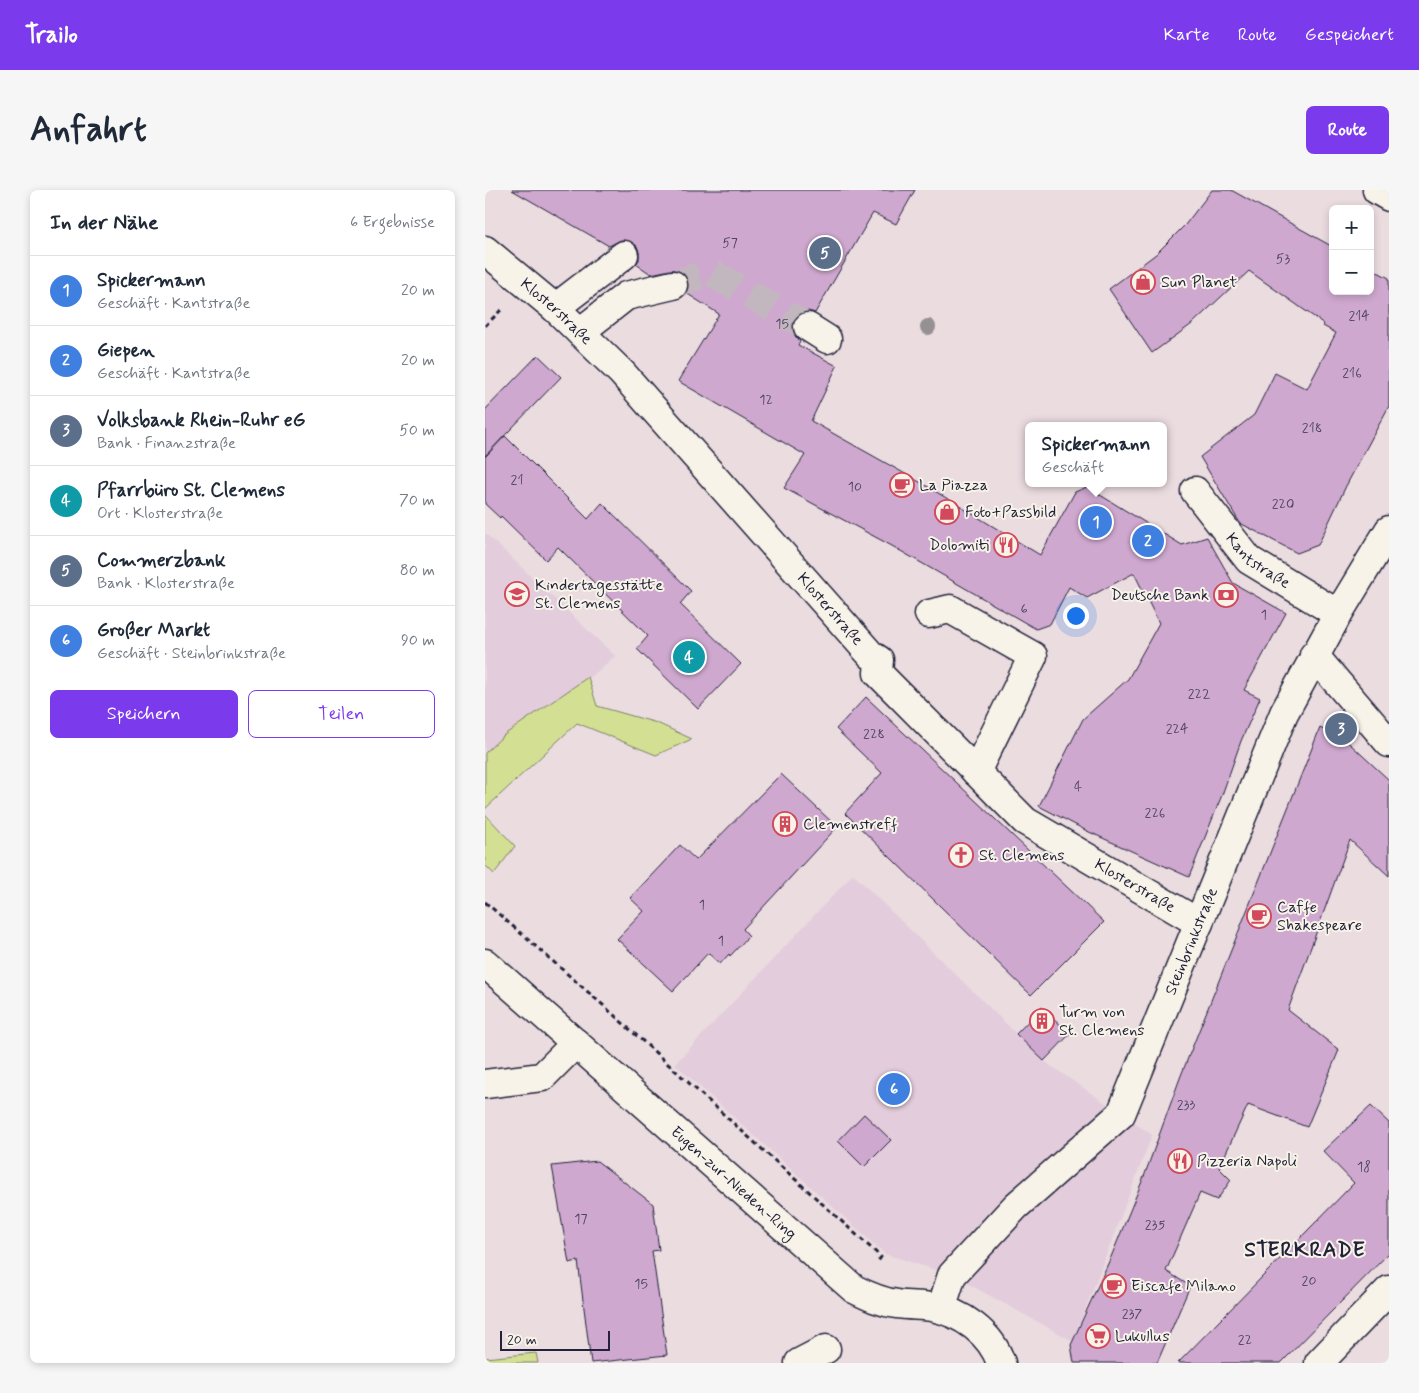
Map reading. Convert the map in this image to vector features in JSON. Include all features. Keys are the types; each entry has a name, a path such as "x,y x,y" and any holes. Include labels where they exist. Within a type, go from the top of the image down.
{"street":[{"path":"1377,190 1389,197"},
{"name":"Klosterstraße","path":"486,252 555,308 635,387 866,650 879,660 878,673 1025,821 1199,923"},
{"path":"555,308 624,255"},
{"path":"580,332 626,296 673,285"},
{"name":"Kantstraße","path":"1195,491 1249,560 1338,614"},
{"name":"Steinbrinkstraße","path":"941,1309 952,1275 1016,1206 1121,1114 1284,713 1314,655 1389,530"},
{"path":"929,614 950,609 1033,656 975,772"},
{"path":"1314,655 1389,743"},
{"name":"Eugen-zur-Nieden-Ring","path":"485,963 854,1289 875,1299 897,1304 922,1305 958,1315 974,1326 987,1340 1001,1363"},
{"path":"485,1084 542,1077 576,1043"},
{"path":"1319,1363 1389,1290"},
{"path":"799,1363 826,1349"}],"path":[{"path":"485,902 604,1006 881,1257"}],"shaded area":[{"name":"Kindertagesstätte St. Clemens","path":"485,533 615,656 485,770"},
{"path":"853,874 1044,1061 1152,1135 1073,1341 952,1275 885,1254 675,1064"}],"green space":[{"path":"588,677 597,706 657,723 692,739 656,755 577,723 485,809 485,753 504,735"},
{"path":"485,814 515,846 494,874 485,865"},
{"path":"536,1353 538,1363 485,1363 485,1358"}],"building":[{"path":"512,190 915,190 896,224 873,213 815,313 808,311 801,313 795,319 792,327 794,335 800,341 798,345 837,366 811,421 925,485 1040,555 1075,492 1087,487 1182,545 1207,537 1233,583 1286,613 1244,690 1260,698 1241,741 1222,795 1189,877 1087,831 1039,806 1083,719 1128,679 1159,623 1134,573 1087,598 1069,587 1050,624 1036,629 892,546 784,488 805,455 678,381 719,314 686,293 688,282 685,275 678,270 651,274 636,264 639,260 639,252 637,246 630,241 621,240 609,246"},
{"path":"1212,190 1231,190 1329,245 1329,295 1374,295 1374,270 1389,278 1389,406 1346,486 1318,545 1297,553 1240,523 1200,457 1254,415 1275,373 1307,389 1336,333 1323,326 1324,324 1249,271 1192,324 1152,353 1109,289 1156,254 1185,225"},
{"path":"538,355 561,377 485,456 485,410"},
{"path":"505,436 588,519 602,503 691,591 680,604 741,664 698,709 637,649 648,636 558,547 546,560 501,516 500,518 485,504 485,457"},
{"name":"St. Clemens","path":"866,697 1104,922 1031,995 845,813 882,773 836,729"},
{"path":"1320,728 1349,743 1389,780 1389,876 1350,840 1288,1010 1339,1050 1307,1127 1248,1105 1219,1168 1231,1180 1217,1200 1200,1193 1166,1271 1190,1286 1157,1363 1074,1363 1071,1345 1111,1257 1145,1174 1180,1078"},
{"path":"781,774 837,827 743,929 749,936 730,956 729,954 720,964 708,953 673,991 617,939 644,911 630,898 680,845 696,860"},
{"name":"Turm von St. Clemens","path":"1042,1007 1070,1034 1044,1061 1016,1034"},
{"path":"1371,1106 1389,1123 1389,1253 1281,1363 1178,1363 1354,1183 1323,1151"},
{"path":"864,1114 891,1140 864,1167 838,1141"},
{"path":"597,1161 653,1204 659,1250 652,1251 667,1355 591,1363 578,1261 569,1263 552,1166"}],"tunnel":[{"path":"673,285 710,272 808,327"}],"place":[{"name":"Commerzbank","path":"825,253"},
{"name":"Sun Planet","path":"1143,282"},
{"name":"La Piazza","path":"902,485"},
{"name":"Foto+Passbild","path":"947,512"},
{"name":"Spickermann","path":"1096,522"},
{"name":"Giepen","path":"1148,541"},
{"name":"Dolomiti","path":"1006,545"},
{"name":"Kindertagesstätte St. Clemens","path":"517,594"},
{"name":"Deutsche Bank","path":"1226,595"},
{"name":"Pfarrbüro St. Clemens","path":"689,657"},
{"name":"Volksbank Rhein-Ruhr eG","path":"1341,729"},
{"name":"Clemenstreff","path":"785,824"},
{"name":"St. Clemens","path":"961,855"},
{"name":"Caffe Shakespeare","path":"1259,916"},
{"name":"Turm von St. Clemens","path":"1042,1021"},
{"name":"Großer Markt","path":"894,1089"},
{"name":"Pizzeria Napoli","path":"1180,1161"},
{"name":"Eiscafe Milano","path":"1114,1286"},
{"name":"Lukullus","path":"1098,1336"}],"district":[{"name":"STERKRADE","path":"1305,1250"}]}
